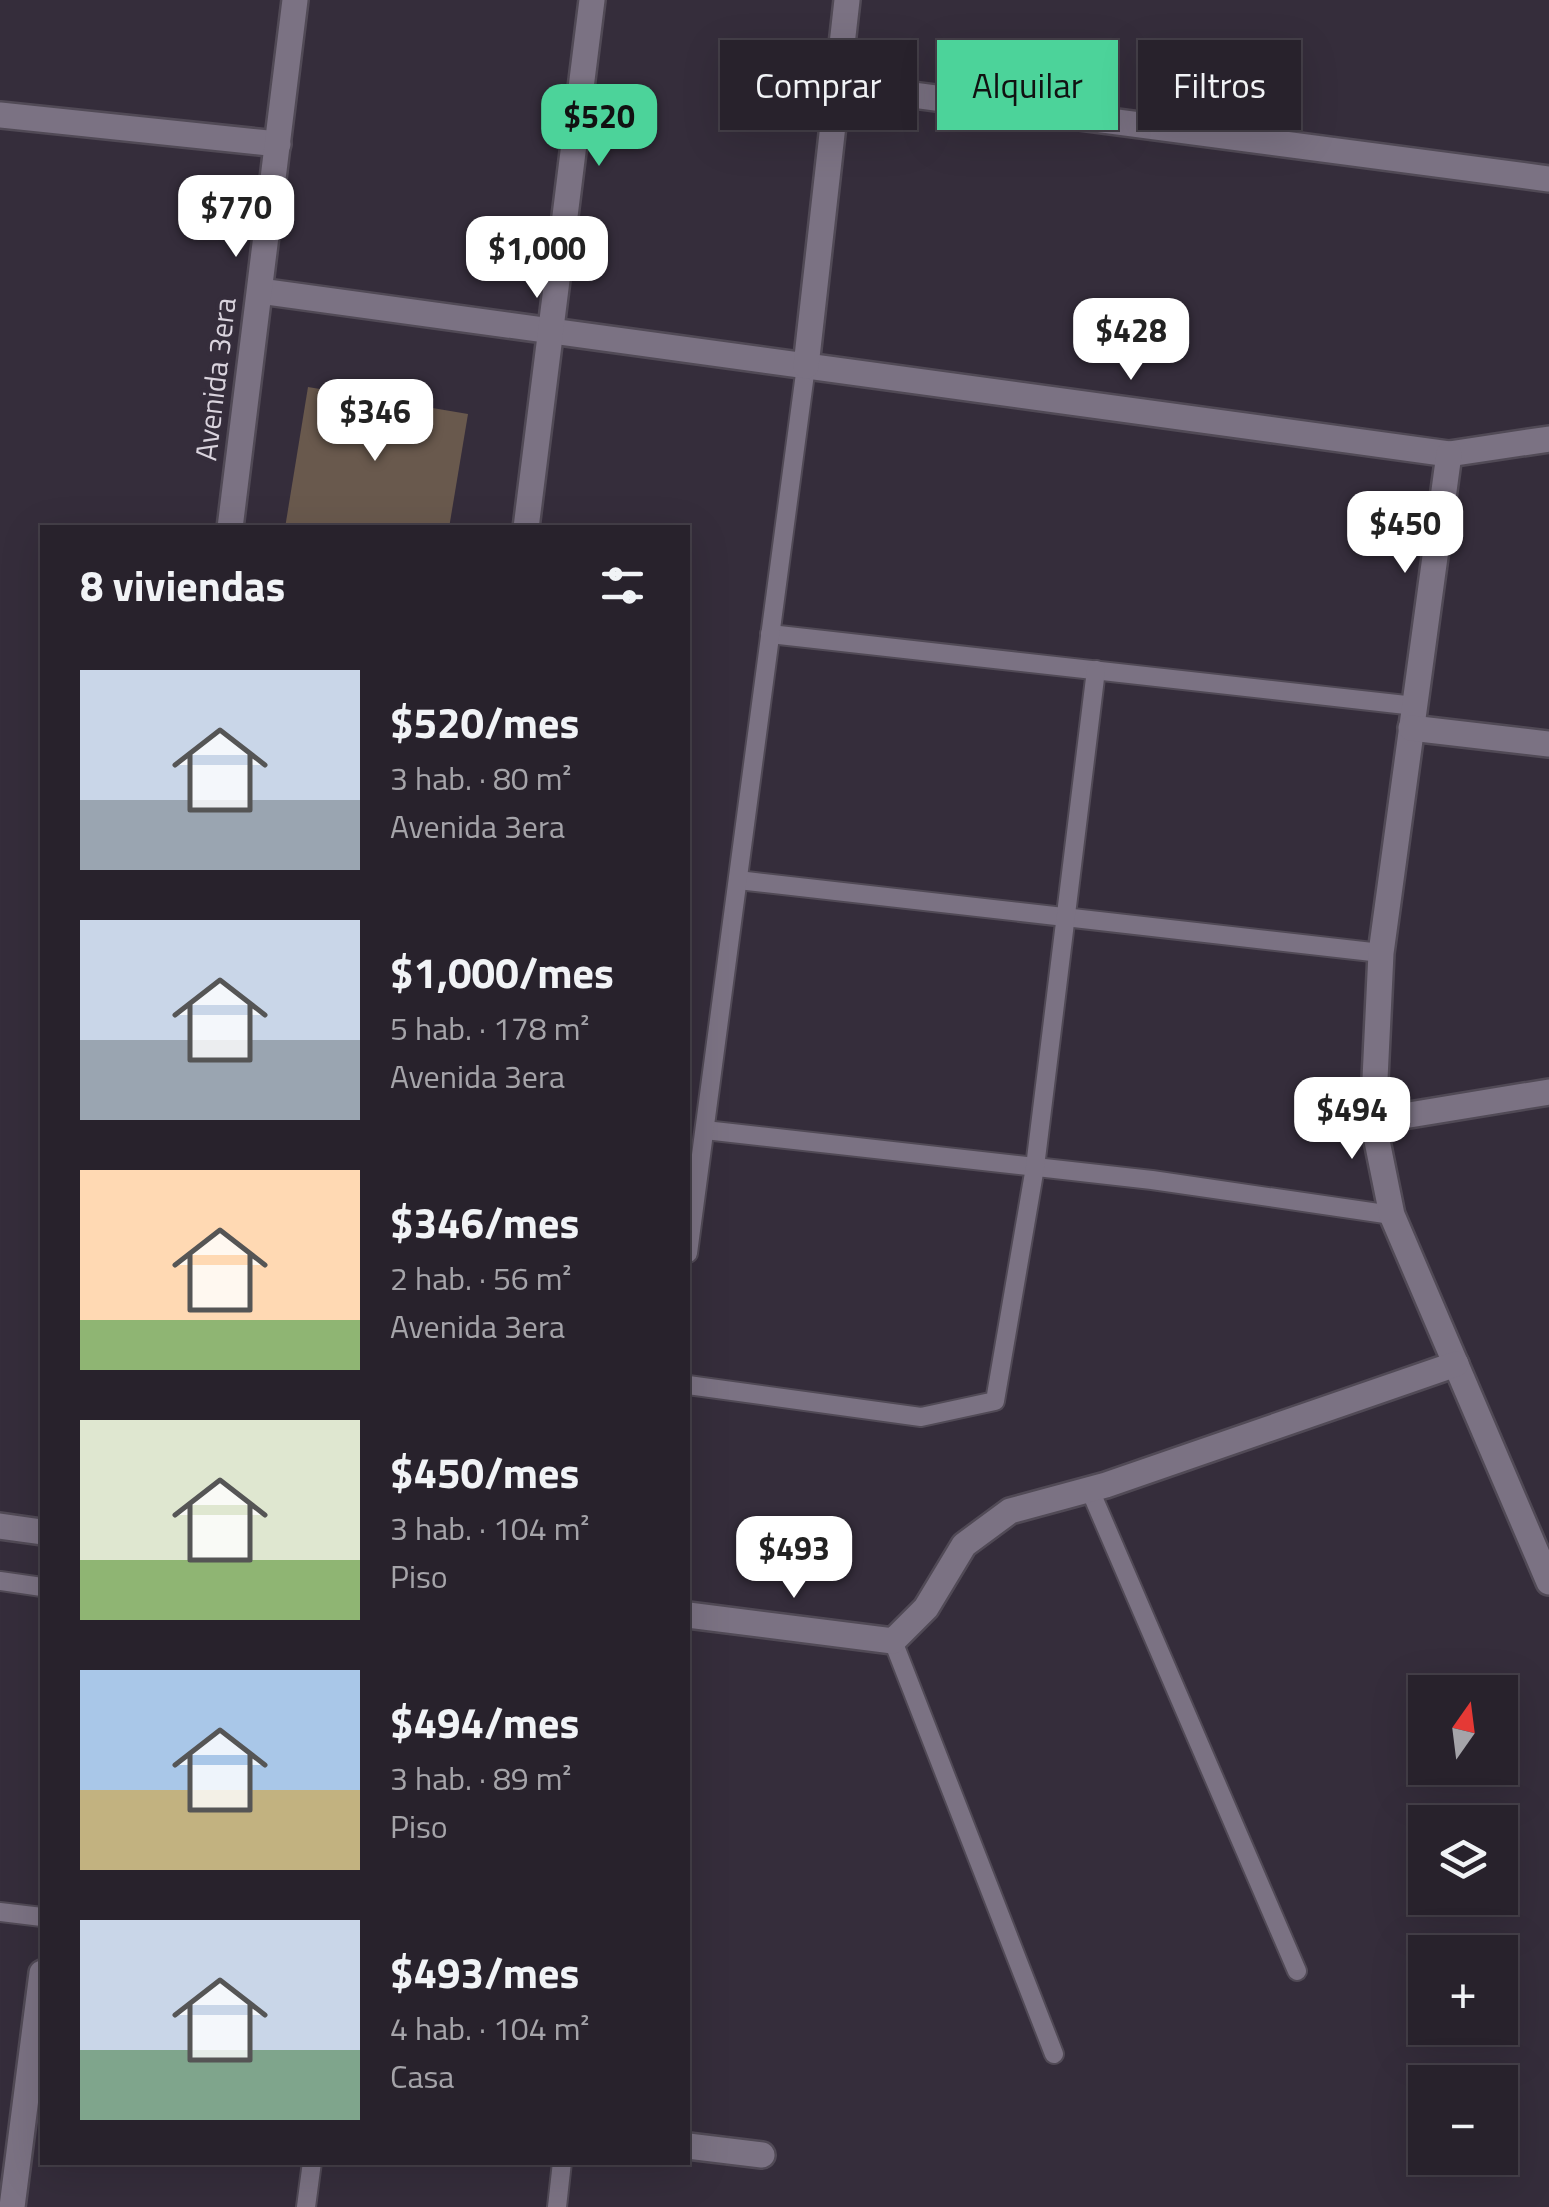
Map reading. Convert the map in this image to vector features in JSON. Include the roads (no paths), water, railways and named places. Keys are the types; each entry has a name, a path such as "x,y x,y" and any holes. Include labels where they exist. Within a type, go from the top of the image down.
{"street":[{"name":"Avenida 3era","path":"230,525 295,0"},
{"path":"526,525 592,0"},
{"path":"842,40 847,0"},
{"path":"917,96 1549,179"},
{"path":"0,115 278,144"},
{"path":"806,366 832,130"},
{"path":"260,291 1449,454 1549,439"},
{"path":"1449,454 1381,953 1372,1121 1392,1215 1549,1582"},
{"path":"1413,717 1549,744"},
{"path":"1372,1121 1549,1092"},
{"path":"690,1614 893,1641 926,1608 964,1545 1010,1511 1090,1490 1456,1364"},
{"path":"0,1526 40,1532"},
{"path":"12,2207 37,2058 40,2007"},
{"path":"690,2146 762,2154"}],"lane":[{"path":"690,1239 806,366"},
{"path":"770,634 1096,670 1413,717"},
{"path":"690,1385 921,1418 995,1401 1035,1167 1096,670"},
{"path":"738,880 1381,953"},
{"path":"705,1130 1035,1167 1392,1215"},
{"path":"1090,1490 1297,1971"},
{"path":"0,1581 40,1587"},
{"path":"893,1641 1054,2054"},
{"path":"0,1912 40,1917"},
{"path":"306,2207 312,2165"},
{"path":"558,2207 562,2165"}]}
